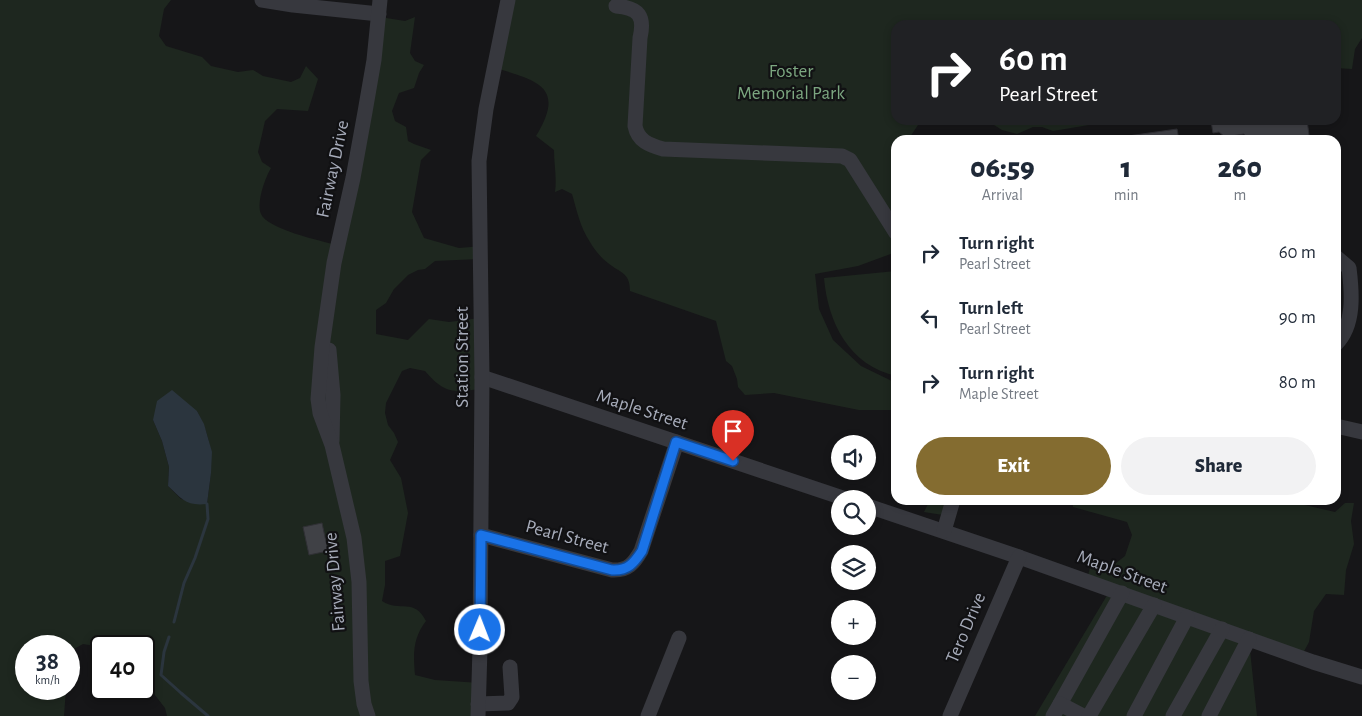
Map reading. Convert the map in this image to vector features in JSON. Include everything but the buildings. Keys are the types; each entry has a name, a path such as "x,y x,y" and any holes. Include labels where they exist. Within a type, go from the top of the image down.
{"street":[{"name":"Fairway Drive","path":"262,0 293,5 379,7 374,60 353,178 334,263 325,333 333,385 332,445 356,551 361,681 364,704 368,716"},
{"name":"Station Street","path":"478,710 482,377 479,161 486,110 508,0"},
{"path":"616,6 627,7 638,13 643,25 640,38 635,126 636,134 644,142 663,149 842,156 850,160 891,225"},
{"path":"1341,261 1349,268 1351,287 1350,317 1341,339"},
{"name":"Maple Street","path":"482,377 831,494"},
{"path":"1341,427 1362,432"},
{"name":"Pearl Street","path":"481,535 612,570 628,568 642,551 676,442"},
{"path":"944,531 952,505"},
{"name":"Maple Street","path":"876,509 1019,556 1249,639 1362,677"},
{"name":"Tero Drive","path":"950,716 1019,556"},
{"path":"1083,716 1056,710 1122,593"},
{"path":"1089,716 1154,604"},
{"path":"1134,716 1187,617"},
{"path":"1173,716 1222,629"},
{"path":"648,716 679,638"},
{"path":"1209,716 1249,639"},
{"path":"478,710 511,701 510,667"}],"green space":[{"path":"0,0 171,0 164,9 159,36 166,46 202,57 211,66 238,72 253,70 263,76 291,82 300,78 306,66 318,79 308,111 277,109 265,121 258,152 262,162 271,168 262,191 260,209 265,219 273,225 295,234 337,245 380,17 405,21 415,17 410,53 415,61 424,65 414,88 399,93 392,111 395,121 406,127 408,141 431,150 421,160 412,212 424,238 459,248 482,246 479,259 435,261 425,269 408,275 394,289 386,303 376,310 376,334 408,340 429,319 449,322 480,318 480,389 449,390 438,384 425,371 410,368 402,371 386,403 385,413 388,425 398,442 390,460 401,478 408,513 400,556 385,561 385,585 382,601 395,606 417,609 426,621 416,640 415,675 435,680 480,683 478,716 167,716 165,708 155,695 155,635 90,635 90,645 83,644 80,646 80,635 15,635 15,700 65,700 64,716 0,716","holes":["197,411 207,435 211,457 207,504 181,499 168,486 169,467 162,441 153,420"]},
{"name":"Foster Memorial Park","path":"508,0 1362,0 1362,38 1355,49 1352,69 1341,68 1341,20 891,20 891,125 918,125 911,135 891,135 891,254 858,266 815,274 819,309 833,340 861,366 891,381 891,410 859,410 774,393 745,395 738,387 732,366 726,361 716,321 630,291 630,285 626,276 603,259 596,250 584,231 572,194 562,189 555,192 554,150 536,136 545,120 548,96 543,88 535,82 496,68"},
{"path":"994,125 1089,125 1053,131 1042,127 1033,127 1017,134 1002,130"},
{"path":"891,271 891,374 865,362 844,340 830,311 824,278"},
{"path":"1345,503 1354,503 1351,521 1354,544 1346,570 1344,595 1326,594 1314,611 1309,642 1300,659 1249,641 1257,716 1035,716 1109,592 1086,583 1092,560 1116,563 1125,556 1132,535 1127,522 1073,507 1073,505 1305,505 1335,512"},
{"path":"928,505 954,505 949,516 924,512"}],"shaded area":[{"path":"172,390 197,411 204,424 212,452 207,504 189,503 168,486 169,467 162,441 153,420 157,401"}],"waterway":[{"path":"174,622 184,583 195,558 208,519 207,504"},
{"path":"169,637 164,652 161,675 208,716"}],"route":[{"path":"480,630 481,535 612,570 623,570 628,568 642,551 676,442 733,461"}]}
